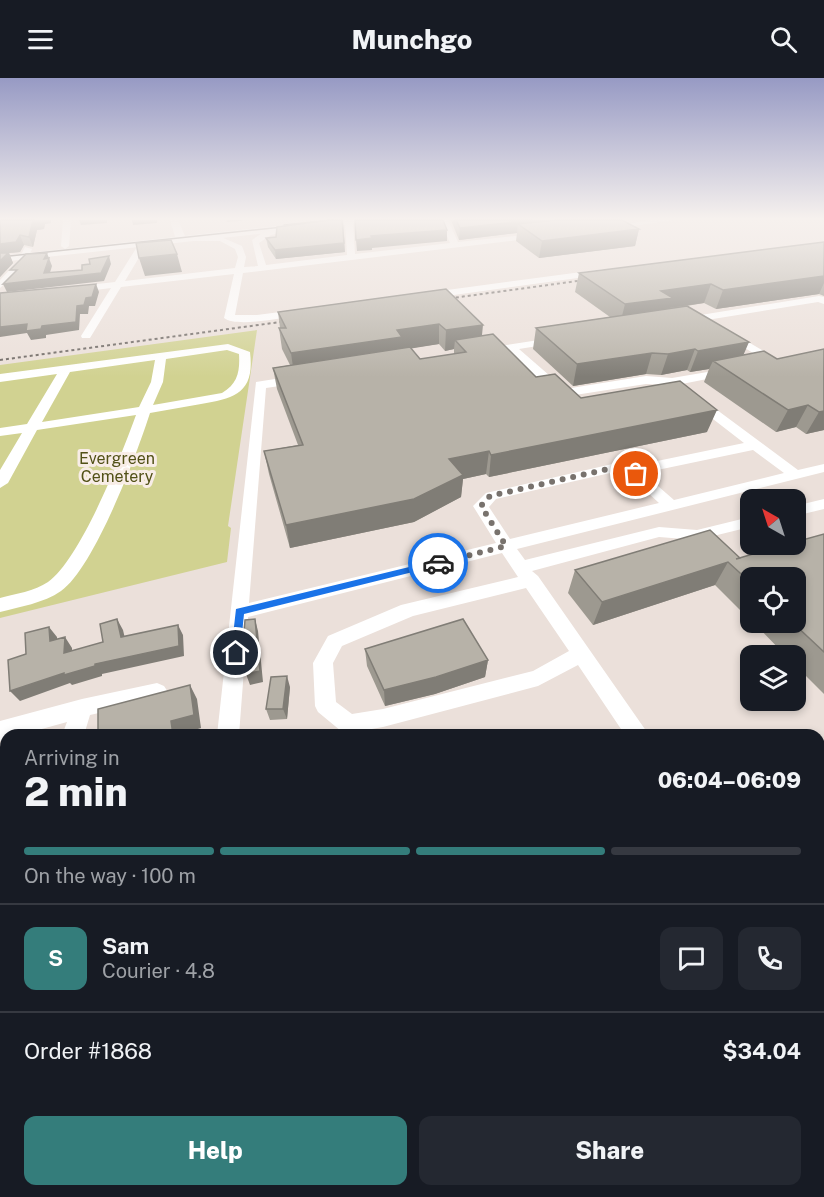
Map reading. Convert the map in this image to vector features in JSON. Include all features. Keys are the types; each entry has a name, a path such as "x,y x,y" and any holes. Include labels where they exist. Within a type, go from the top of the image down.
{"street":[{"path":"0,285 11,272"},
{"path":"86,336 127,272"},
{"path":"65,291 229,272"},
{"path":"240,272 229,318 257,318 311,311"},
{"path":"411,297 604,272"},
{"path":"669,323 819,299 824,301"},
{"path":"509,347 562,393 646,380 672,382 780,361 725,332 704,317"},
{"path":"725,332 734,323 767,319"},
{"path":"472,353 566,339"},
{"path":"0,378 228,347 244,352 246,365 243,382 238,390 226,396 0,432"},
{"path":"0,605 28,598 54,587 76,565 130,452 144,410 157,382 161,356"},
{"path":"0,483 66,368"},
{"path":"229,729 260,385 307,378"},
{"path":"672,382 795,475"},
{"path":"631,471 755,445"},
{"path":"634,729 506,546 481,506 490,496 621,466 631,471 671,506"},
{"path":"239,612 824,468"},
{"path":"806,508 824,504"},
{"path":"582,653 538,678 383,718 349,724 326,706 323,663 335,641 408,610 660,532 697,535 740,524"},
{"path":"7,729 82,708 157,692"},
{"path":"75,729 82,708"}],"green space":[{"name":"Evergreen Cemetery","path":"257,330 228,526 231,528 227,562 0,618 0,365"}],"building":[{"path":"15,272 101,272 101,273 3,284"},
{"path":"824,272 824,276 723,290 711,284 661,291 673,298 625,304 579,273"},
{"path":"96,284 92,297 86,298 84,305 77,306 76,322 42,326 41,329 26,331 27,324 0,327 0,293"},
{"path":"446,289 483,325 446,330 439,324 397,330 402,337 291,353 279,328 286,328 278,312"},
{"path":"687,306 749,342 698,351 695,349 668,354 652,353 577,364 536,328"},
{"path":"493,334 536,377 555,374 581,398 680,381 717,410 491,455 489,451 449,459 463,475 414,499 286,525 264,451 303,445 273,368 410,347 420,359 466,352 455,340"},
{"path":"824,349 824,411 819,412 808,405 788,410 713,361 764,351 777,359"},
{"path":"710,530 740,558 750,555 806,555 806,539 824,534 824,652 804,633 806,633 806,567 740,567 740,573 728,562 602,602 575,570"},
{"path":"117,619 121,637 178,625 179,646 95,664 95,666 64,675 64,673 10,691 8,660 26,654 25,633 49,627 50,641 65,637 64,653 103,642 100,624"},
{"path":"255,619 260,671 246,674 243,645 245,620"},
{"path":"463,619 488,660 436,677 384,690 365,649"},
{"path":"287,676 283,709 266,709 271,677"},
{"path":"190,685 194,715 171,721 172,729 98,729 98,709"}],"railway":[{"path":"438,300 592,279"},
{"path":"0,360 295,320"}],"way so far":[{"path":"438,563 506,546 481,506 490,496 621,466 636,474"}],"route":[{"path":"236,653 239,612 438,563"}]}
